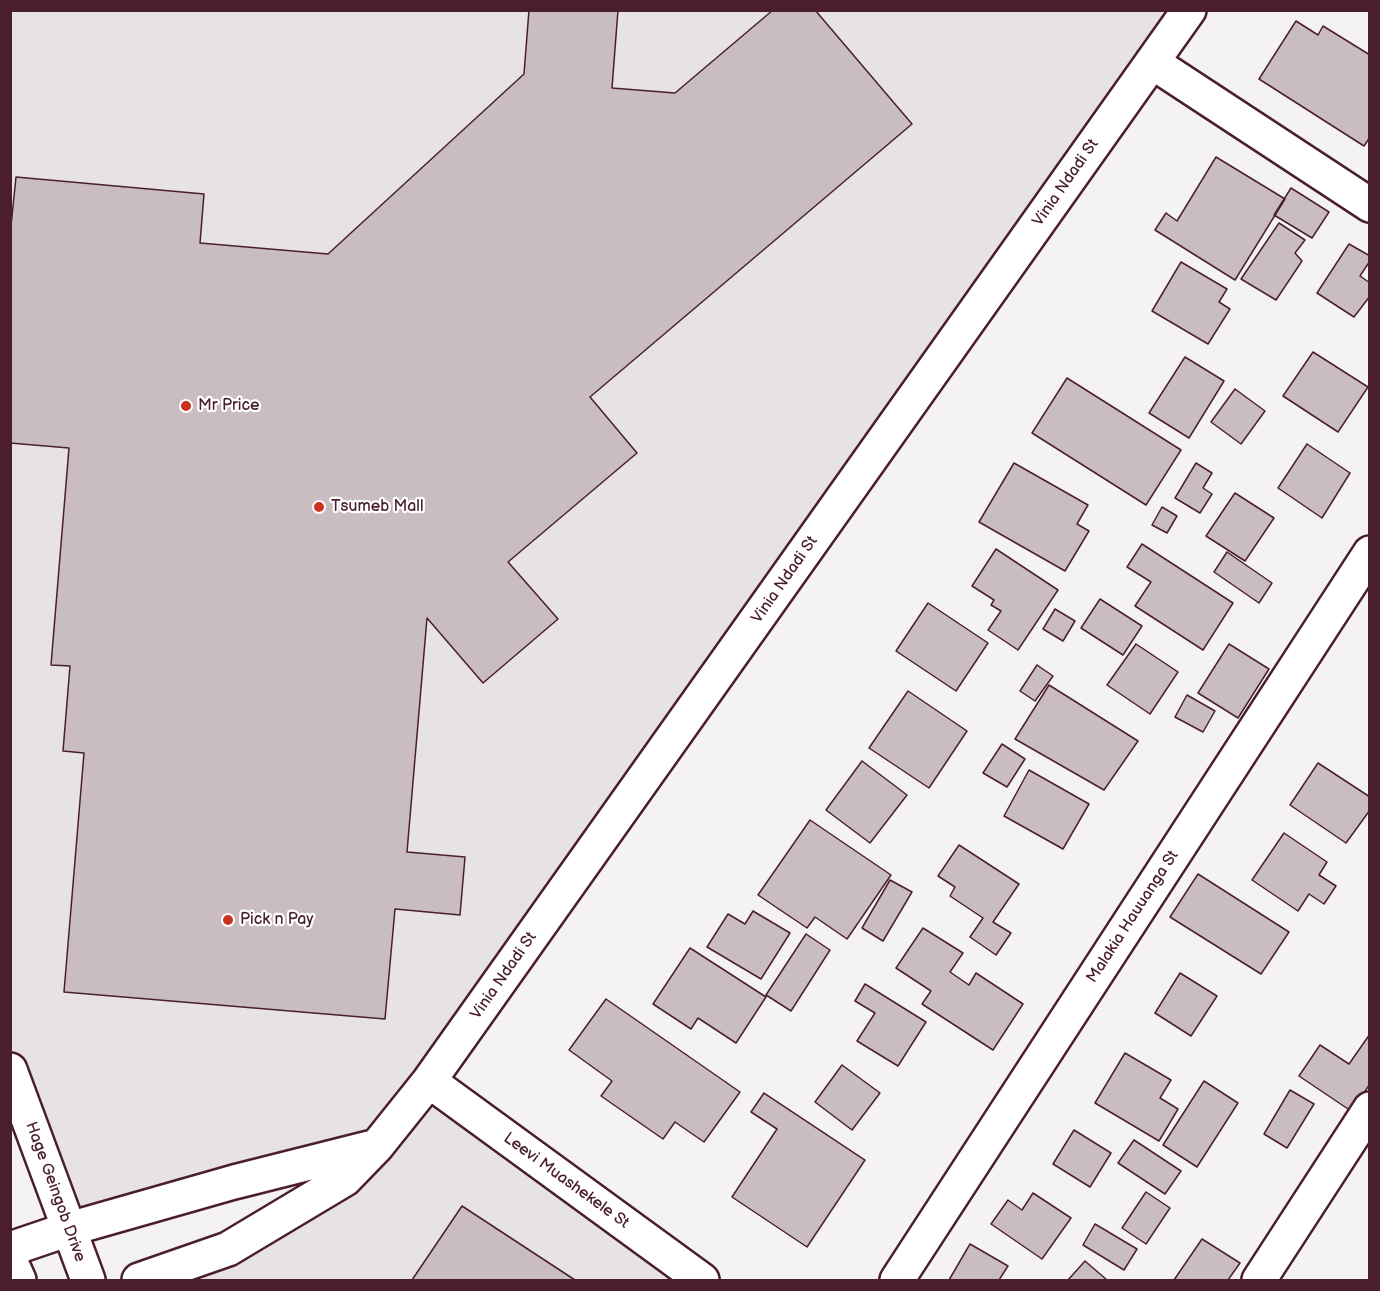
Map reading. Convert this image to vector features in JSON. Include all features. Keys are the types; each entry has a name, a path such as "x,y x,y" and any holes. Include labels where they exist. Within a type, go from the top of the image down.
{"main road":[{"name":"Vinia Ndadi St","path":"139,1281 228,1249 345,1179 377,1146 429,1081 1189,10"},
{"path":"1152,62 1370,205"},
{"name":"Malakia Hauuanga St","path":"897,1281 1370,552"},
{"name":"Hage Geingob Drive","path":"10,1070 88,1281"},
{"name":"Leevi Muashekele St","path":"429,1081 702,1281"},
{"path":"1259,1281 1370,1109"},
{"path":"10,1249 69,1229 234,1182 377,1146"},
{"path":"10,1260 19,1281"}],"shaded area":[{"path":"11,11 1189,11 430,1081 702,1280 139,1280 375,1147 69,1229 11,1070"}],"building":[{"name":"Tsumeb Mall","path":"529,10 618,10 612,88 675,93 773,10 815,10 912,124 590,397 637,453 508,562 558,619 483,683 427,618 407,852 465,857 460,915 395,909 385,1019 64,992 84,753 63,751 70,666 51,665 69,448 10,443 10,236 16,177 204,194 200,243 328,254 524,74"},
{"path":"1296,21 1318,35 1323,26 1370,55 1370,137 1364,146 1259,79"},
{"path":"1216,157 1285,199 1235,280 1155,230 1166,213 1177,221"},
{"path":"1291,188 1329,212 1312,238 1274,215"},
{"path":"1279,223 1305,240 1295,253 1302,261 1276,300 1241,279"},
{"path":"1349,244 1370,256 1370,261 1360,276 1370,283 1370,296 1354,317 1317,293"},
{"path":"1181,262 1227,289 1219,302 1230,309 1208,344 1152,311"},
{"path":"1313,352 1368,387 1338,432 1283,396"},
{"path":"1185,357 1224,381 1189,438 1149,413"},
{"path":"1067,378 1181,450 1146,505 1032,433"},
{"path":"1235,389 1265,411 1241,444 1211,422"},
{"path":"1307,444 1350,473 1322,518 1278,488"},
{"path":"1014,463 1088,505 1077,524 1089,531 1065,571 979,522"},
{"path":"1196,463 1212,473 1203,488 1212,494 1200,513 1175,498"},
{"path":"1235,493 1274,518 1245,561 1206,536"},
{"path":"1162,507 1177,516 1167,533 1152,525"},
{"path":"1142,544 1233,603 1203,650 1135,606 1151,582 1127,567"},
{"path":"996,549 1058,590 1018,650 988,630 1001,611 991,605 994,600 972,586"},
{"path":"1227,552 1272,583 1259,603 1214,572"},
{"path":"1100,599 1142,626 1123,655 1081,628"},
{"path":"928,603 988,643 956,691 896,651"},
{"path":"1055,609 1075,621 1063,641 1043,629"},
{"path":"1136,644 1178,672 1150,714 1107,685"},
{"path":"1229,644 1269,669 1238,718 1198,693"},
{"path":"1037,665 1053,676 1035,701 1020,691"},
{"path":"1049,685 1138,741 1104,790 1015,739"},
{"path":"908,691 967,731 929,788 869,748"},
{"path":"1187,695 1215,711 1203,732 1175,717"},
{"path":"1002,744 1025,759 1007,787 983,773"},
{"path":"862,761 907,795 870,843 826,810"},
{"path":"1318,763 1370,797 1370,810 1346,843 1290,805"},
{"path":"1029,770 1089,804 1063,849 1004,816"},
{"path":"810,820 891,875 847,939 815,917 807,928 758,895"},
{"path":"1284,833 1327,862 1319,875 1336,886 1324,904 1309,894 1298,911 1252,880"},
{"path":"959,845 1019,884 993,922 1011,933 996,955 970,937 983,918 950,896 955,887 938,876"},
{"path":"1198,874 1289,932 1261,974 1170,917"},
{"path":"890,880 912,892 883,941 862,928"},
{"path":"753,911 790,933 761,979 707,947 728,914 745,924"},
{"path":"923,928 963,953 950,972 969,985 976,973 1023,1004 993,1050 922,1004 931,991 896,968"},
{"path":"806,934 830,950 791,1011 766,995"},
{"path":"690,948 766,997 736,1043 698,1018 691,1029 653,1004"},
{"path":"1180,973 1217,996 1191,1036 1155,1013"},
{"path":"865,984 926,1022 898,1066 857,1041 875,1013 855,1001"},
{"path":"606,999 740,1092 704,1142 675,1122 663,1139 601,1096 612,1081 569,1050"},
{"path":"1370,1034 1370,1084 1351,1111 1299,1076 1320,1045 1349,1064"},
{"path":"1125,1053 1171,1080 1160,1098 1178,1109 1159,1141 1095,1103"},
{"path":"842,1065 880,1093 852,1130 815,1102"},
{"path":"1204,1081 1238,1103 1197,1167 1163,1145"},
{"path":"1290,1090 1314,1104 1287,1148 1264,1134"},
{"path":"764,1093 865,1160 807,1247 732,1197 777,1129 751,1112"},
{"path":"1074,1130 1111,1153 1090,1187 1053,1164"},
{"path":"1134,1140 1181,1171 1165,1194 1118,1163"},
{"path":"1146,1192 1170,1208 1146,1244 1122,1228"},
{"path":"1033,1193 1071,1218 1042,1259 991,1224 1008,1200 1022,1210"},
{"path":"462,1206 575,1280 412,1280"},
{"path":"1095,1224 1137,1249 1124,1270 1083,1245"},
{"path":"1202,1239 1240,1263 1228,1280 1174,1280"},
{"path":"970,1244 1008,1266 999,1280 949,1280"},
{"path":"1085,1261 1107,1280 1068,1280"}],"place":[{"name":"Mr Price","path":"186,406"},
{"name":"Tsumeb Mall","path":"319,507"},
{"name":"Pick n Pay","path":"228,920"}]}
